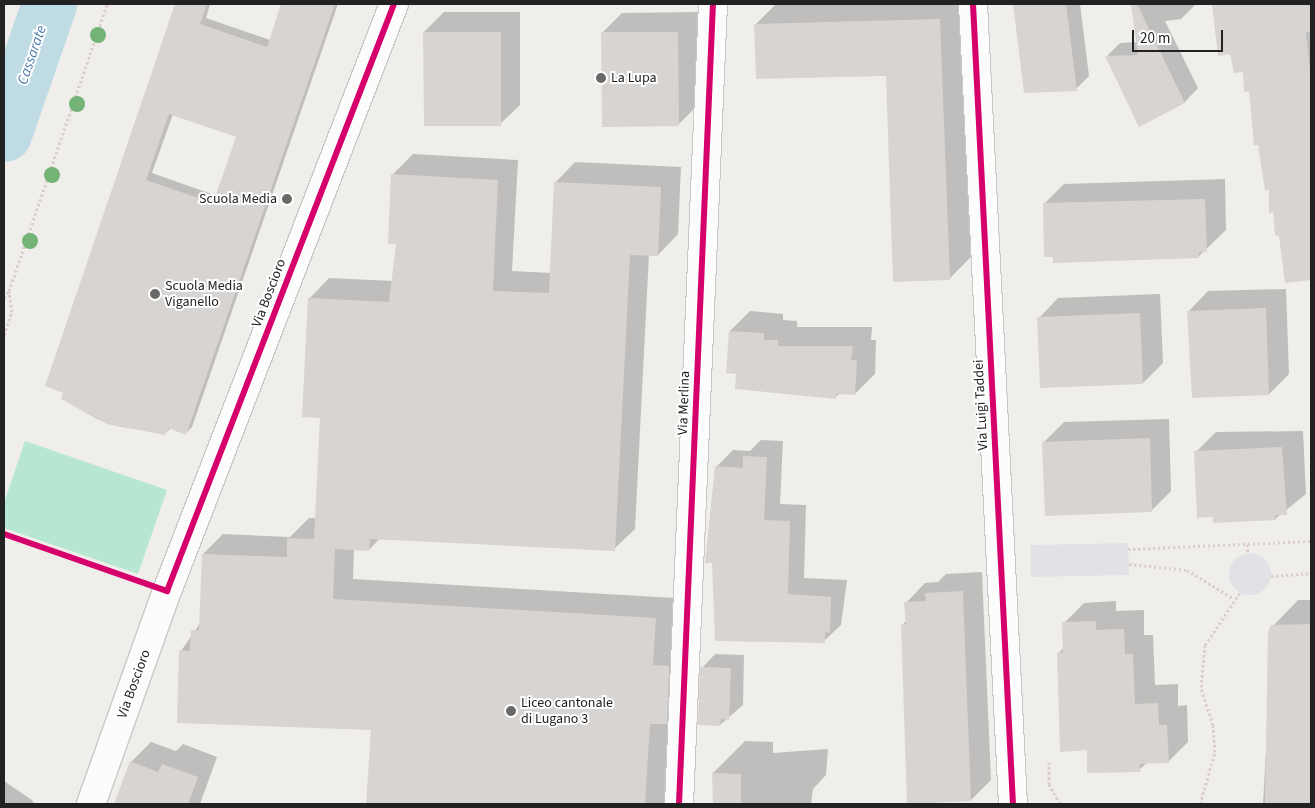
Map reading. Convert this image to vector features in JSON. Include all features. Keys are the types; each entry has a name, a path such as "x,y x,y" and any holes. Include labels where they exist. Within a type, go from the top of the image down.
{"street":[{"name":"Via Boscioro","path":"91,804 167,591 394,4"},
{"name":"Via Merlina","path":"679,804 713,4"},
{"name":"Via Luigi Taddei","path":"973,4 1013,804"}],"path":[{"path":"4,298 9,290 106,4"},
{"path":"4,336 12,312 9,290"},
{"path":"4,534 167,591"},
{"path":"1128,549 1311,541"},
{"path":"1247,544 1248,554"},
{"path":"1129,564 1187,570 1234,600"},
{"path":"1271,576 1311,573"},
{"path":"1200,804 1215,752 1201,666 1215,623 1240,593"},
{"path":"1050,762 1049,784 1060,804"}],"green space":[{"path":"25,441 167,490 138,574 4,528 4,503"}],"shaded area":[{"path":"1128,543 1129,575 1031,577 1030,545"},
{"path":"1250,553 1265,559 1271,574 1265,589 1250,595 1235,589 1229,574 1235,559"}],"building":[{"name":"Scuola Media Viganello","path":"175,4 207,4 200,24 267,47 281,4 335,4 186,435 168,428 165,435 107,424 61,399 63,393 45,386","holes":["169,114 236,137 213,203 146,180"]},
{"path":"1013,4 1066,4 1077,91 1024,93"},
{"path":"1131,4 1137,4 1185,103 1139,127 1105,56 1138,55"},
{"path":"1212,4 1310,4 1311,32 1306,32 1311,81 1311,280 1285,283 1279,236 1275,235 1273,212 1269,213 1269,190 1265,190 1258,145 1254,145 1249,91 1244,92 1243,72 1234,73 1230,54 1218,56"},
{"path":"940,19 950,280 893,282 886,76 756,79 754,24"},
{"path":"423,32 501,32 501,126 424,126"},
{"path":"601,32 678,32 679,126 602,127"},
{"path":"391,174 498,180 493,291 549,293 554,182 661,187 658,256 630,255 615,551 370,539 369,551 335,549 333,599 656,618 653,665 669,666 667,724 650,724 645,804 366,804 371,730 177,723 179,650 190,651 191,630 199,630 202,554 287,557 287,538 314,539 320,418 302,417 308,298 389,302 396,244 388,244"},
{"path":"1205,199 1207,252 1199,252 1199,258 1053,263 1053,257 1044,257 1043,203"},
{"path":"1266,308 1269,395 1192,398 1187,311"},
{"path":"1140,313 1143,384 1040,388 1037,317"},
{"path":"729,331 764,333 764,340 778,340 778,346 853,346 851,360 857,360 855,395 836,394 836,399 735,389 736,374 726,373"},
{"path":"1150,438 1152,512 1045,516 1042,442"},
{"path":"1282,447 1287,515 1275,515 1276,520 1213,523 1213,517 1197,518 1194,451"},
{"path":"743,456 767,457 764,520 790,521 788,594 831,597 830,633 825,632 825,643 715,641 712,563 705,563 715,466 743,468"},
{"path":"963,591 971,801 907,804 901,624 906,624 904,602 926,601 925,593"},
{"path":"1096,621 1096,630 1124,629 1125,654 1133,654 1135,704 1158,703 1159,725 1167,725 1169,763 1140,764 1140,772 1087,773 1087,750 1060,752 1057,653 1063,653 1062,622"},
{"path":"1311,624 1311,804 1265,804 1268,632 1271,625"},
{"path":"700,667 731,668 729,720 721,719 720,726 698,725"},
{"path":"130,761 158,772 162,764 198,777 188,804 114,804"},
{"path":"712,773 741,774 741,804 713,804"}],"waterway":[{"name":"Cassarate","path":"4,134 49,4"}],"cycle path":[{"path":"4,534 167,591 394,4"},
{"path":"679,804 713,4"},
{"path":"973,4 1013,804"}],"place":[{"name":"La Lupa","path":"601,78"},
{"name":"Scuola Media","path":"287,199"},
{"name":"Scuola Media Viganello","path":"155,294"},
{"name":"Liceo cantonale di Lugano 3","path":"511,711"}]}
